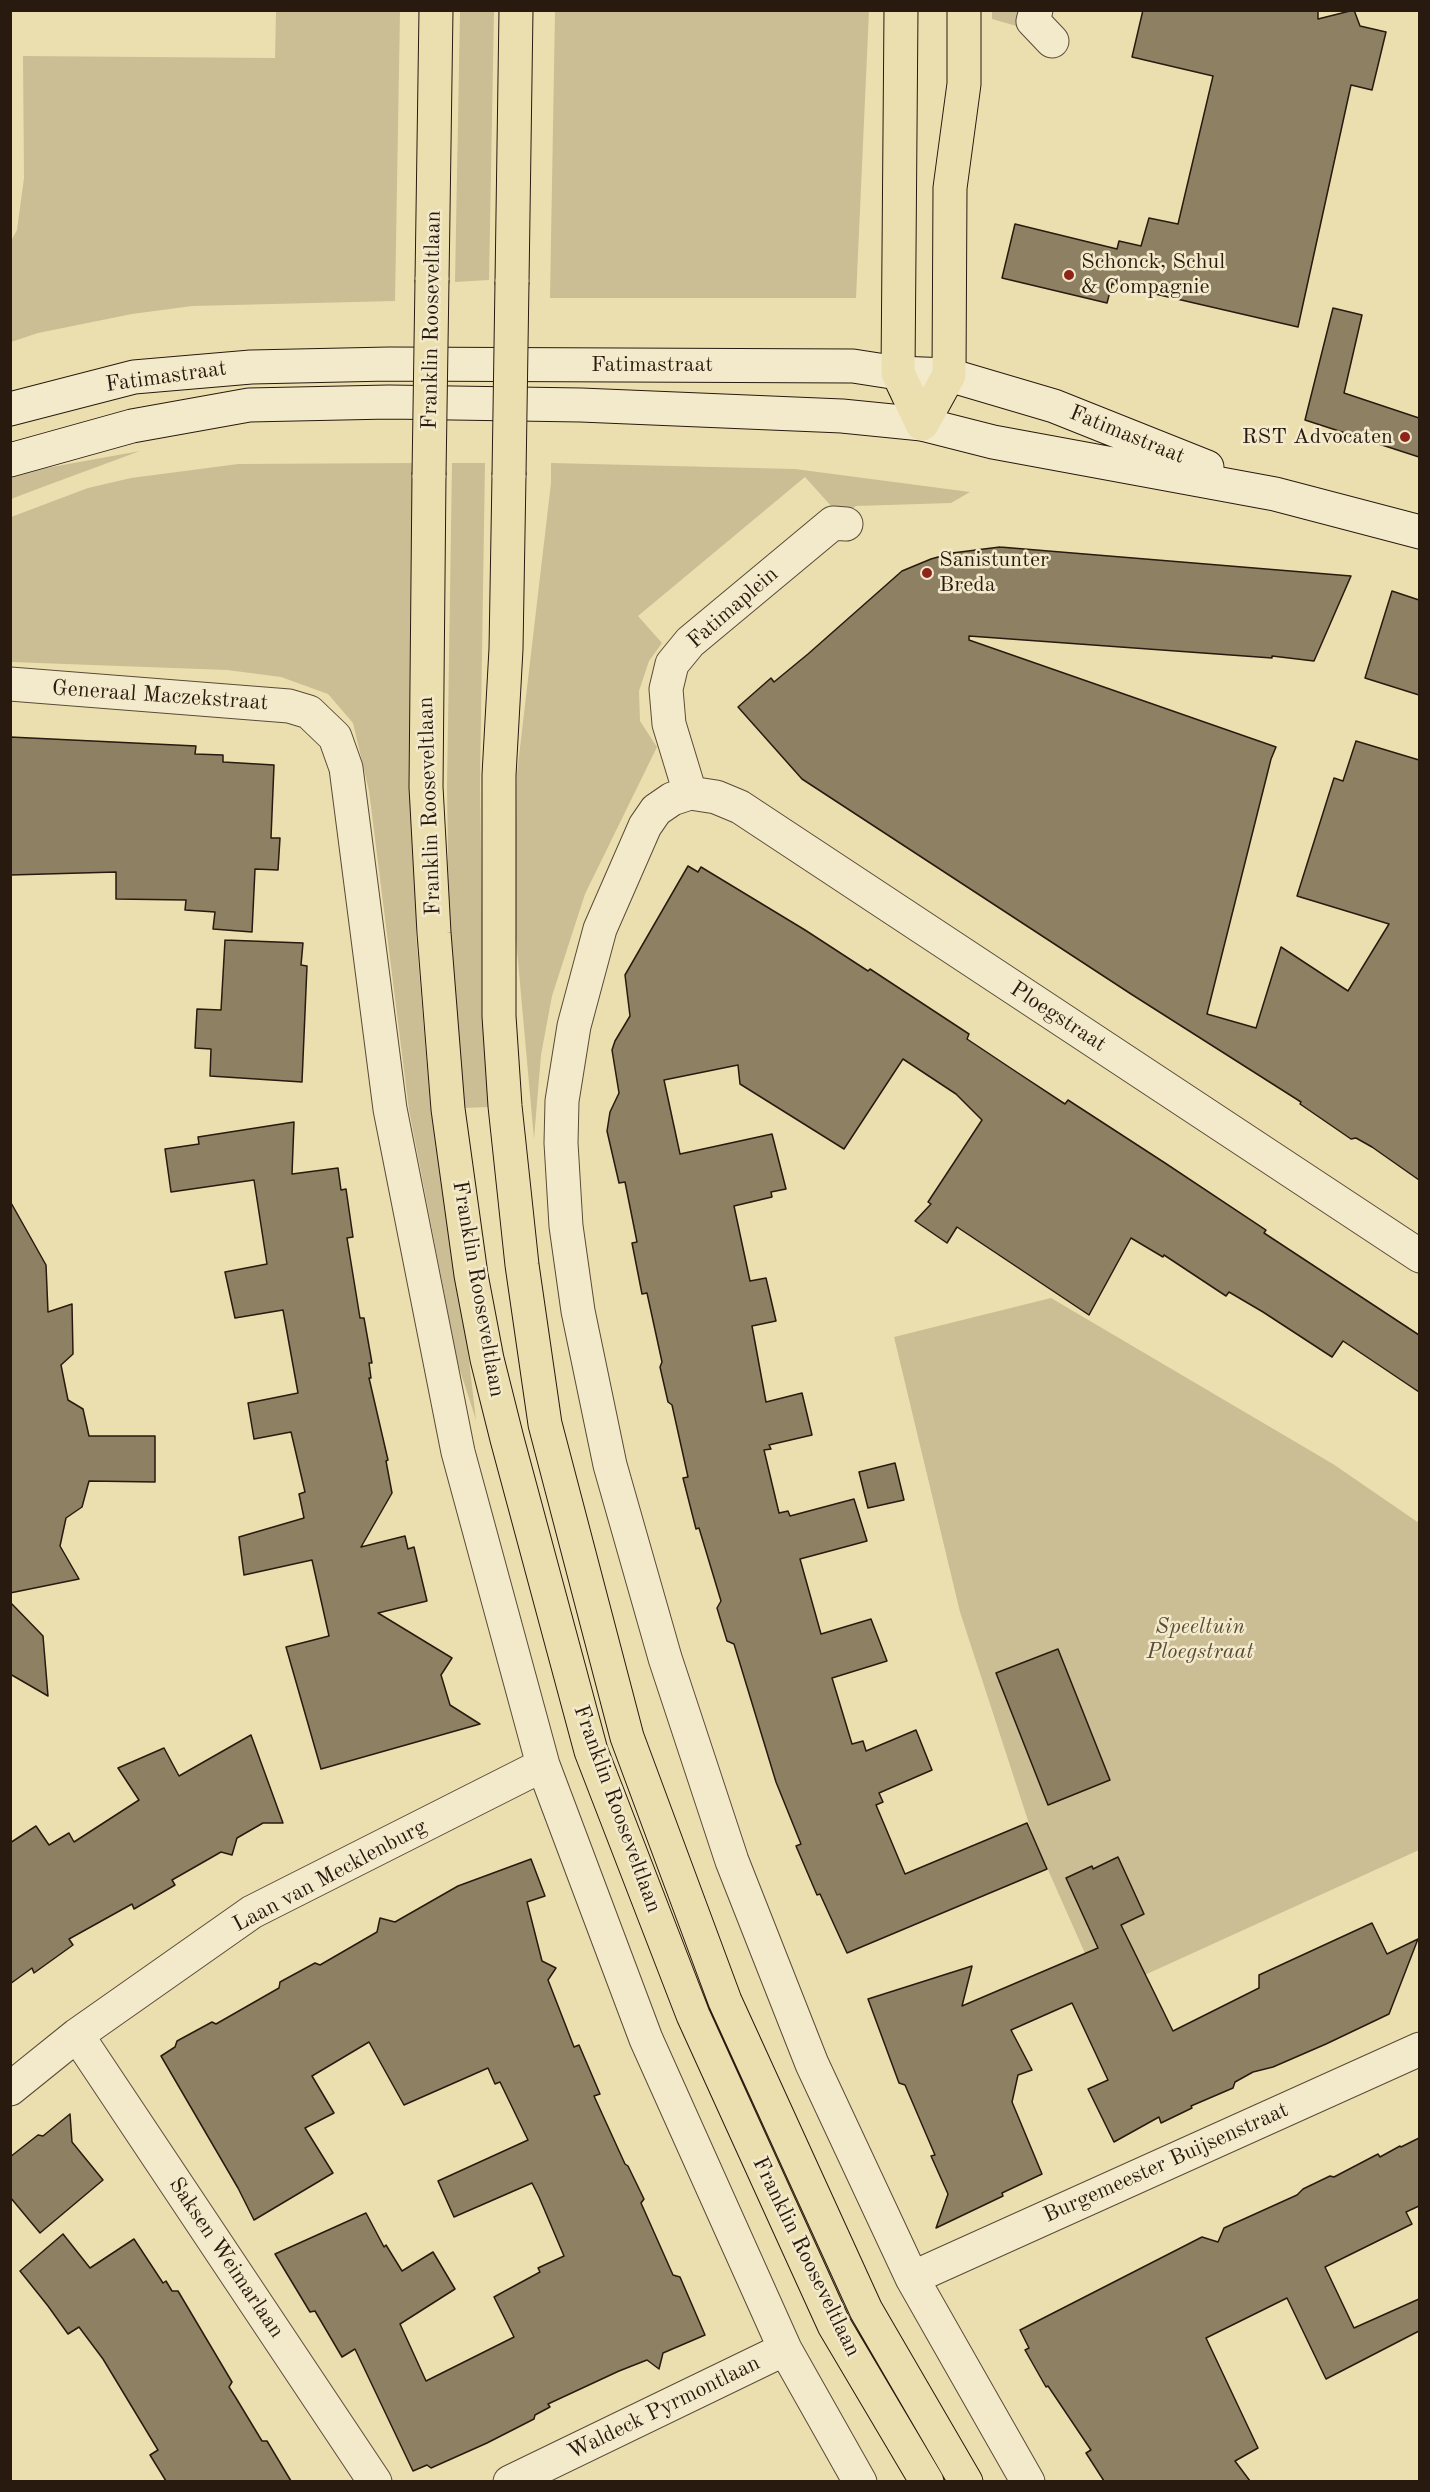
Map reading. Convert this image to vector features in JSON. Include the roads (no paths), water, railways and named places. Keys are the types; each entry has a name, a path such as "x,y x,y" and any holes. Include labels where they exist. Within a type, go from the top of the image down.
{"main road":[{"name":"Franklin Rooseveltlaan","path":"436,10 426,787 448,1109 471,1275 487,1359 591,1751 693,2015 834,2325 927,2481"},
{"name":"Franklin Rooseveltlaan","path":"516,10 506,649 499,775 499,1016 505,1106 522,1264 545,1424 627,1737 725,2001 866,2310 966,2481"},
{"path":"901,10 898,372 922,424"},
{"path":"922,424 948,375 950,188 964,84 964,10"}],"street":[{"path":"1036,10 1033,21 1052,41"},
{"name":"Fatimastraat","path":"10,409 134,377 251,367 389,364 842,366 948,375 1053,406 1275,494"},
{"name":"Fatimastraat","path":"10,460 132,426 249,405 389,402 581,405 842,416 922,424 993,442 1275,494 1419,532"},
{"name":"Fatimaplein","path":"690,793 669,724 666,689 672,663 690,642 833,523 846,524"},
{"name":"Generaal Maczekstraat","path":"10,684 289,706 309,712 335,737 346,768 390,1108 458,1452 543,1765"},
{"path":"690,793 672,798 656,810 645,826 600,929 574,1026 566,1070 561,1143 566,1226 578,1311 616,1488 664,1658 732,1861 812,2064 912,2278 1028,2481"},
{"name":"Ploegstraat","path":"690,793 716,797 740,807 1419,1256"},
{"path":"543,1765 646,2039 785,2349 860,2481"},
{"name":"Laan van Mecklenburg","path":"10,2089 77,2036 252,1912 543,1765"},
{"name":"Saksen Weimarlaan","path":"77,2036 375,2481"},
{"name":"Burgemeester Buijsenstraat","path":"912,2278 1419,2049"},
{"name":"Waldeck Pyrmontlaan","path":"510,2481 785,2349"}],"place":[{"name":"Schonck, Schul & Compagnie","path":"1069,275"},
{"name":"RST Advocaten","path":"1405,437"},
{"name":"Sanistunter Breda","path":"927,573"}],"park label":[{"name":"Speeltuin Ploegstraat","path":"1200,1640"}]}
